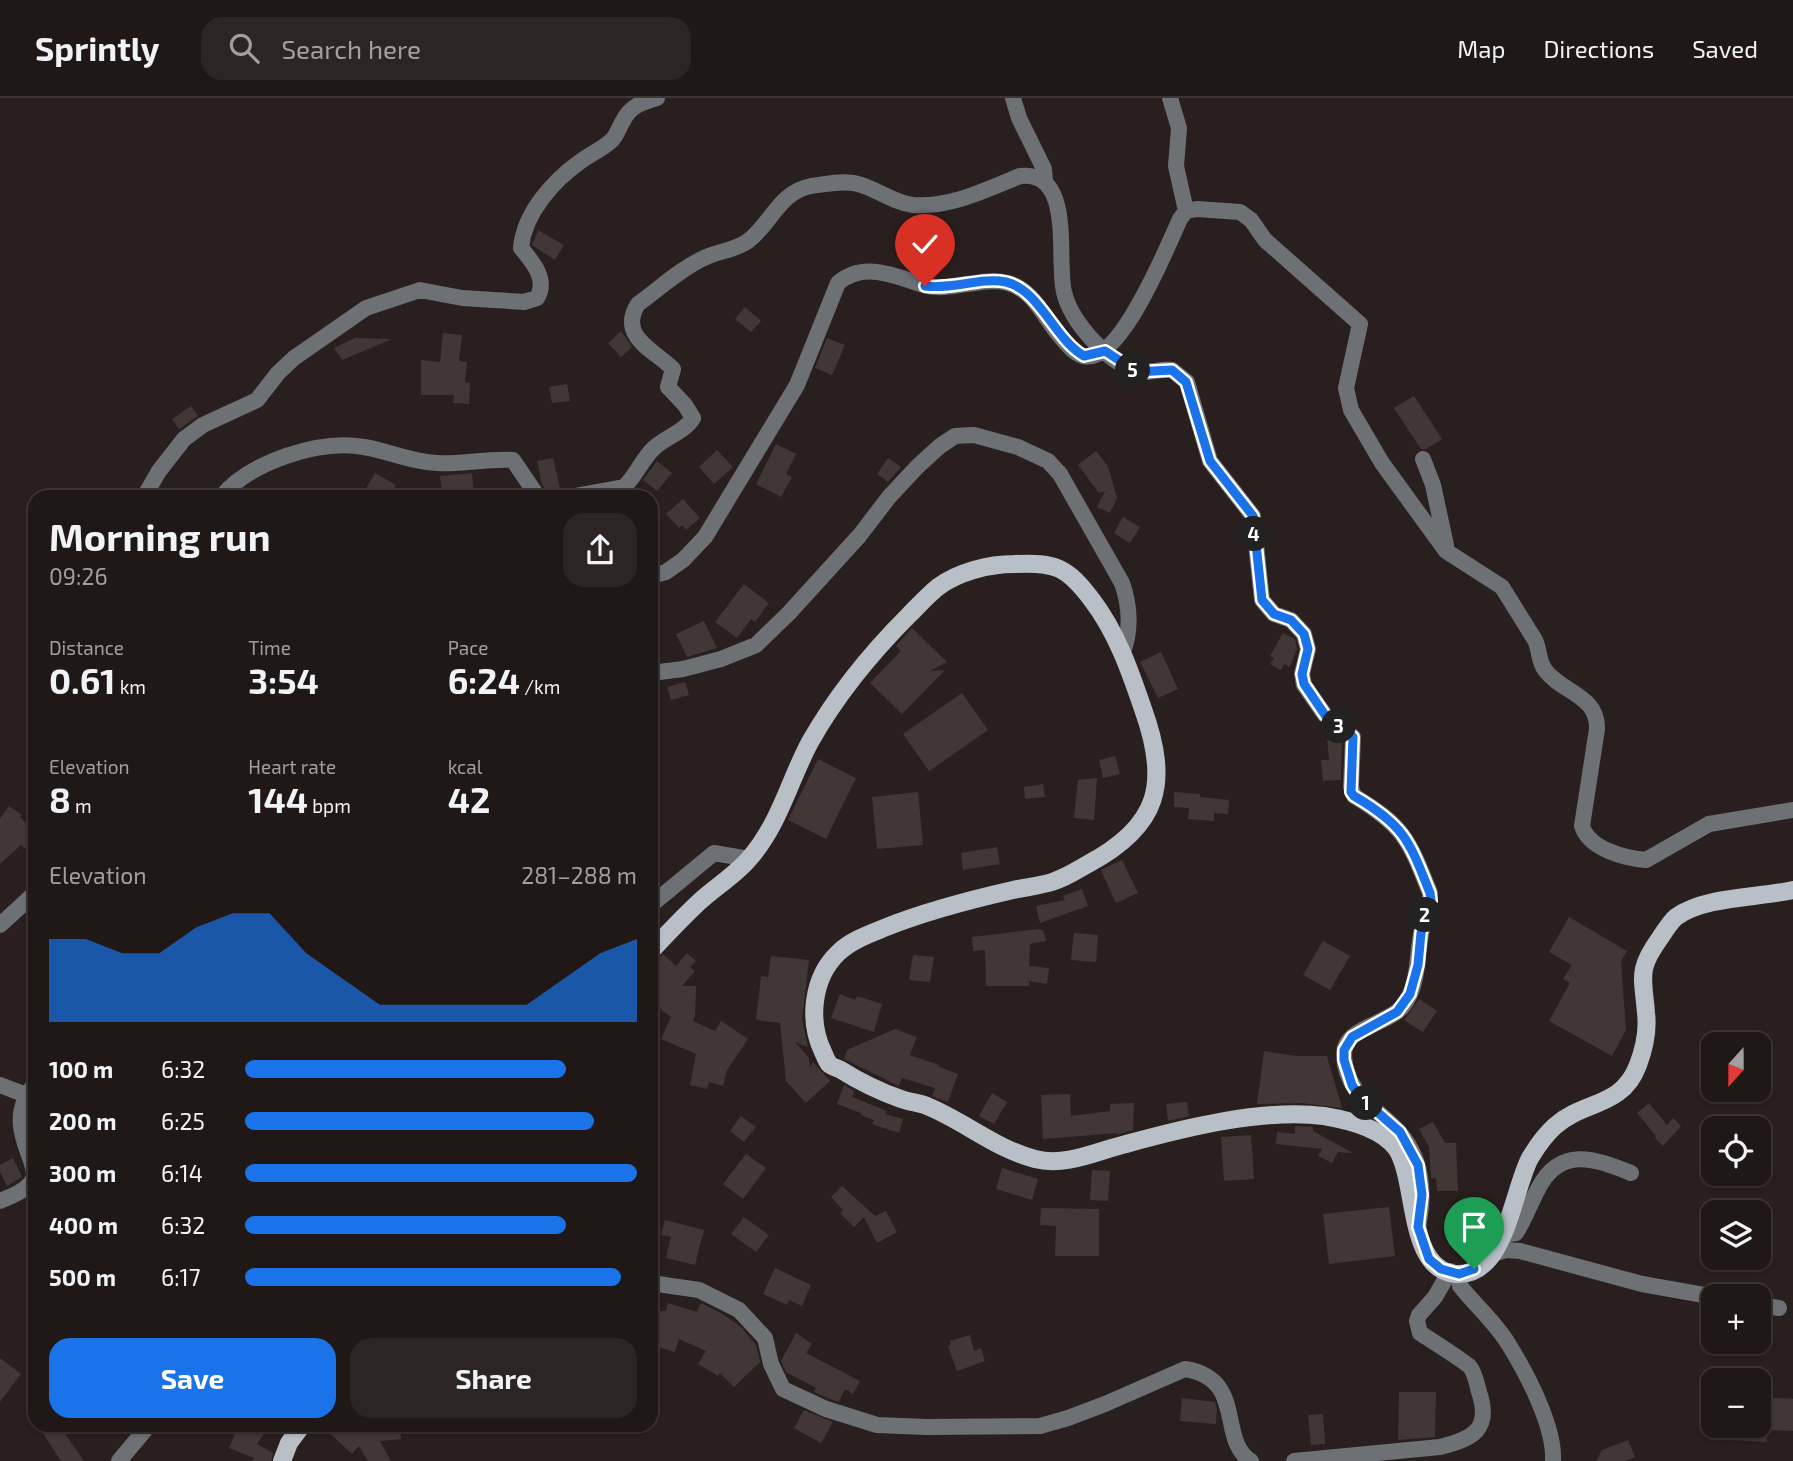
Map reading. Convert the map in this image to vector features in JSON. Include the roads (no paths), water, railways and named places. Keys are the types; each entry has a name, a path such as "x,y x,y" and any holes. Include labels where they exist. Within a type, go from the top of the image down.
{"main road":[{"path":"658,944 697,904 749,859 776,819 812,738 843,693 889,635 940,585 974,570 1001,564 1038,563 1072,573 1104,616 1123,652 1155,741 1156,776 1149,810 1138,829 1121,845 1057,881 930,911 889,925 846,946 831,958 814,997 814,1034 829,1063 855,1079 901,1099 929,1107 1033,1159 1056,1162 1084,1157 1124,1144 1242,1119 1318,1115 1350,1121 1378,1133 1395,1147 1406,1173 1418,1227 1429,1259 1441,1269 1454,1273 1474,1269 1496,1253 1518,1183 1533,1152 1555,1126 1580,1111 1616,1096 1627,1087 1635,1073 1644,1041 1647,1015 1641,980 1644,965 1648,954 1674,918 1705,904 1793,890"},
{"path":"282,1461 289,1443 297,1432"}],"street":[{"path":"148,490 184,439 203,425 257,400 294,358 366,308 420,290 462,298 524,302 537,299 541,288 536,265 521,248 526,225 555,183 578,163 611,141 631,109 657,98"},
{"path":"1013,98 1019,118 1044,169 1045,181 1055,196 1061,232 1062,282 1069,307 1079,324 1105,351 1137,372 1172,370 1186,382 1210,461 1253,516 1262,600 1274,614 1291,620 1304,634 1308,649 1302,674 1304,684 1325,715 1353,737 1351,792 1402,831 1430,893 1431,901 1421,933 1418,965 1410,994 1397,1012 1352,1037 1344,1050 1344,1060 1352,1085 1359,1096 1400,1132 1418,1165 1422,1195 1418,1227"},
{"path":"658,574 683,560 705,537 797,385 838,283 846,277 857,273 881,272 936,287 1006,282 1030,296 1073,350 1084,356 1105,351 1115,342 1128,323 1186,211 1176,166 1179,128 1170,98"},
{"path":"608,490 624,487 651,450 674,432 687,426 693,418 668,387 673,369 644,347 634,330 634,311 638,304 701,259 729,251 747,242 762,229 779,204 790,195 807,187 851,183 911,205 928,205 956,200 1020,176 1030,174 1045,181"},
{"path":"1186,211 1197,209 1240,212 1251,220 1265,240 1360,324 1346,388 1351,410 1382,463 1446,551 1502,587 1535,640 1545,670 1582,697 1593,709 1597,729 1581,826 1592,842 1611,851 1646,860 1668,850 1709,824 1793,810"},
{"path":"658,672 721,659 756,645 860,535 889,497 940,446 955,436 974,435 1018,447 1048,461 1060,474 1122,583 1128,601 1129,636 1123,652"},
{"path":"227,490 256,468 286,457 345,446 360,446 399,458 439,463 513,460 532,490"},
{"path":"1423,459 1433,485 1446,551"},
{"path":"658,899 714,853 749,859"},
{"path":"0,925 28,899"},
{"path":"0,1085 28,1090"},
{"path":"28,1097 21,1120 22,1139 28,1154"},
{"path":"1503,1235 1516,1233 1548,1173 1569,1159 1587,1160 1631,1173"},
{"path":"0,1201 22,1190 28,1184"},
{"path":"1496,1253 1506,1250 1520,1251 1642,1284 1701,1295"},
{"path":"1294,1461 1440,1447 1475,1434 1482,1421 1484,1408 1469,1366 1420,1333 1417,1327 1419,1315 1454,1273 1460,1286 1509,1344 1543,1410 1552,1440 1553,1461"},
{"path":"658,1284 699,1290 739,1310 765,1338 771,1364 783,1389 850,1418 877,1425 1040,1426 1080,1414 1185,1369 1196,1371 1208,1378 1222,1393 1231,1414 1233,1435 1238,1449 1251,1461"},
{"path":"1771,1307 1779,1308"},
{"path":"120,1461 144,1432"}]}
